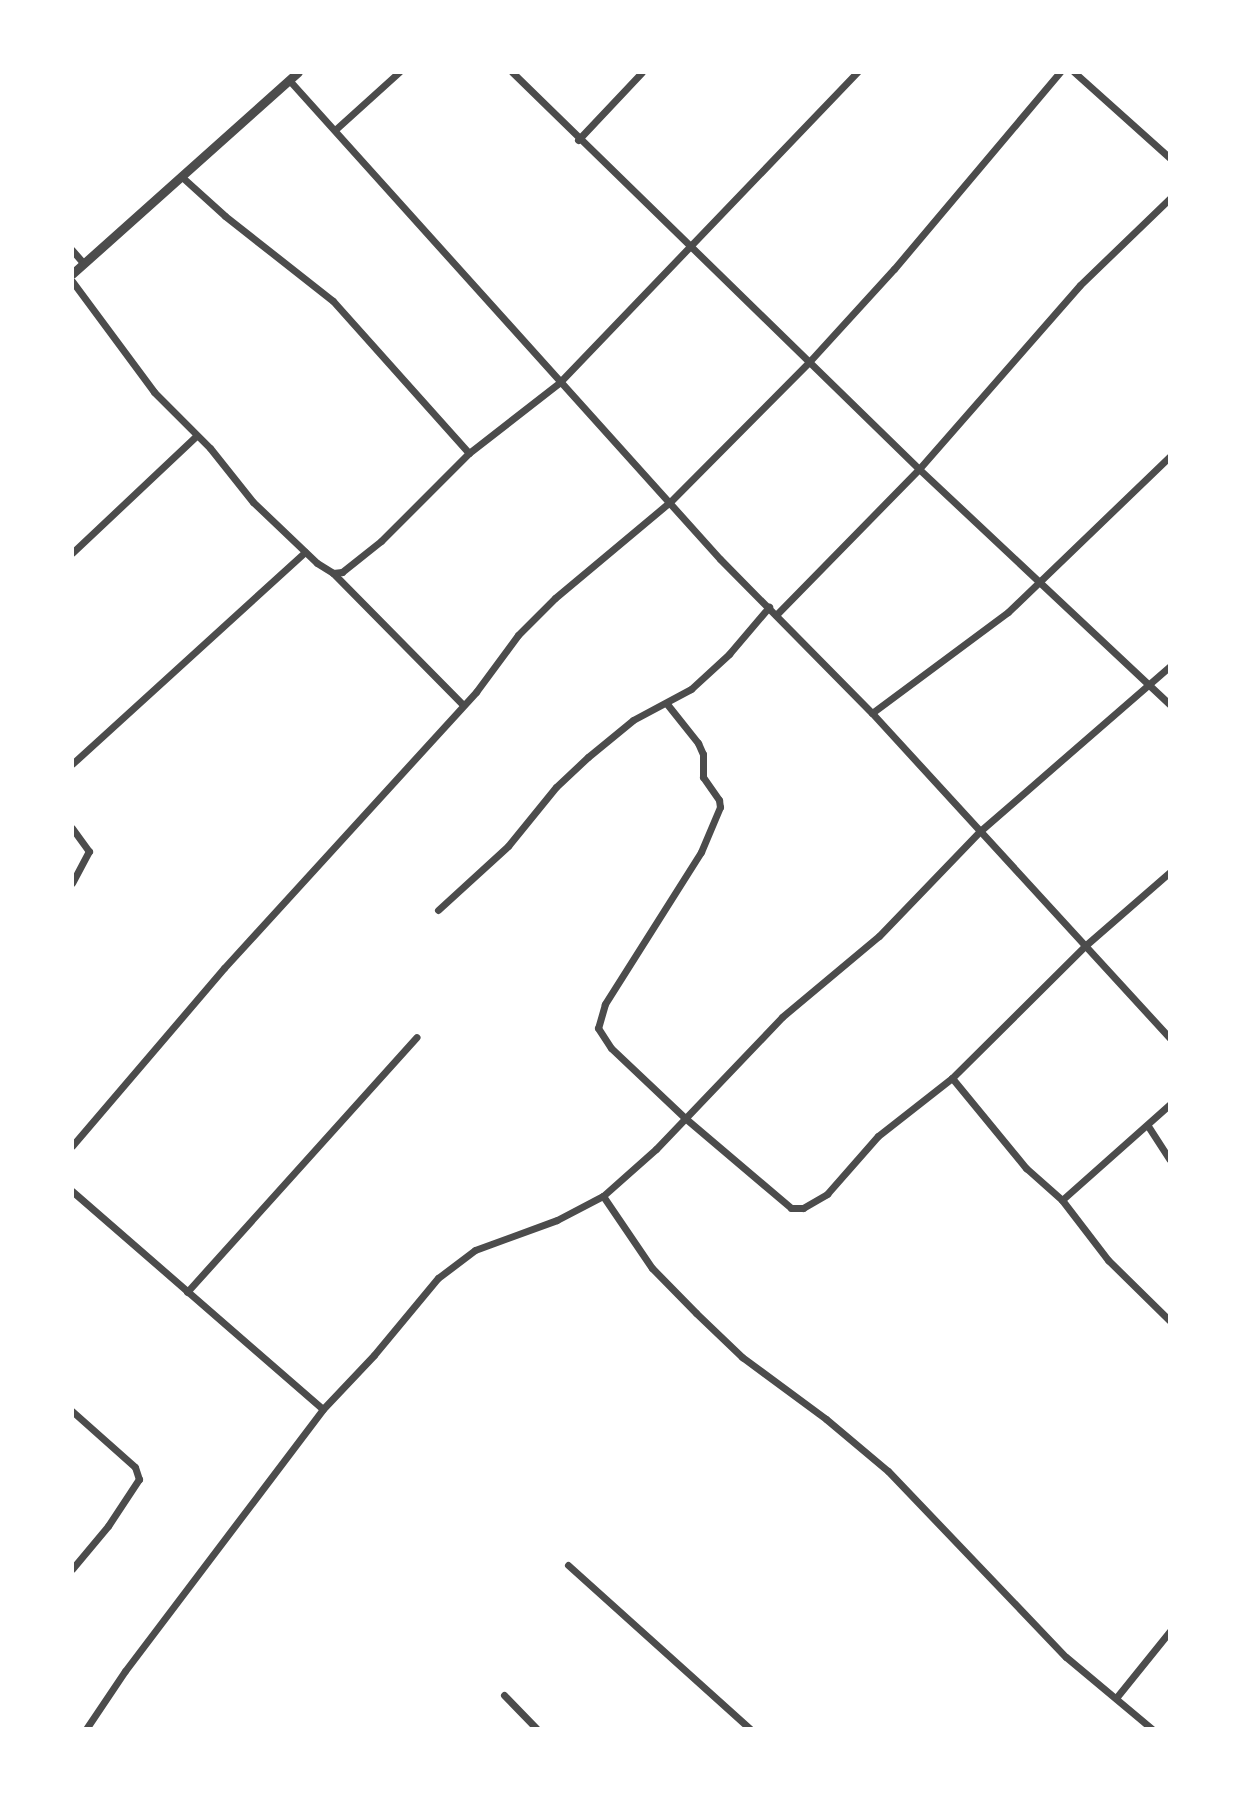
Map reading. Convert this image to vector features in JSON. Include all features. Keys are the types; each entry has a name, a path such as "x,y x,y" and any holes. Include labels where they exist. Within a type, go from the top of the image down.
{"street":[{"path":"72,274 298,72"},
{"path":"336,129 399,72"},
{"path":"512,72 578,140 690,244 919,469 1170,705"},
{"path":"578,140 642,72"},
{"path":"333,573 352,565 381,541 469,453 559,383 857,72"},
{"path":"72,1146 224,968 402,775 544,609 670,502 809,362 894,269 1060,72"},
{"path":"1074,72 1170,158"},
{"path":"289,80 336,129 559,383 872,713 1170,1038"},
{"path":"182,177 234,223 333,301 469,453"},
{"path":"776,615 919,469 1064,302 1170,198"},
{"path":"72,250 84,264"},
{"path":"72,281 154,392 253,502 286,529 305,552 333,573 462,704"},
{"path":"72,553 196,436"},
{"path":"872,713 1008,612 1170,456"},
{"path":"72,764 305,552"},
{"path":"438,910 508,846 556,787 588,757 633,720 667,704 719,664 769,607"},
{"path":"86,1729 125,1671 323,1409 374,1355 438,1278 475,1250 557,1220 603,1196 685,1118 749,1048 810,991 879,936 979,832 1170,666"},
{"path":"667,704 698,743 703,754 703,777 719,800 720,807 701,852 605,1004 598,1028 611,1048 685,1118 791,1208 803,1208 827,1194 878,1136 952,1078 1086,945 1170,872"},
{"path":"72,828 89,851 72,883"},
{"path":"187,1292 417,1037"},
{"path":"952,1078 1026,1168 1062,1200 1108,1260 1170,1321"},
{"path":"1062,1200 1170,1104"},
{"path":"1148,1126 1170,1160"},
{"path":"72,1191 323,1409"},
{"path":"603,1196 652,1268 696,1313 742,1357 826,1419 888,1471 1066,1657 1152,1729"},
{"path":"72,1411 139,1472 137,1487 72,1569"},
{"path":"568,1565 750,1729"},
{"path":"1116,1698 1170,1631"},
{"path":"504,1695 537,1729"}]}
